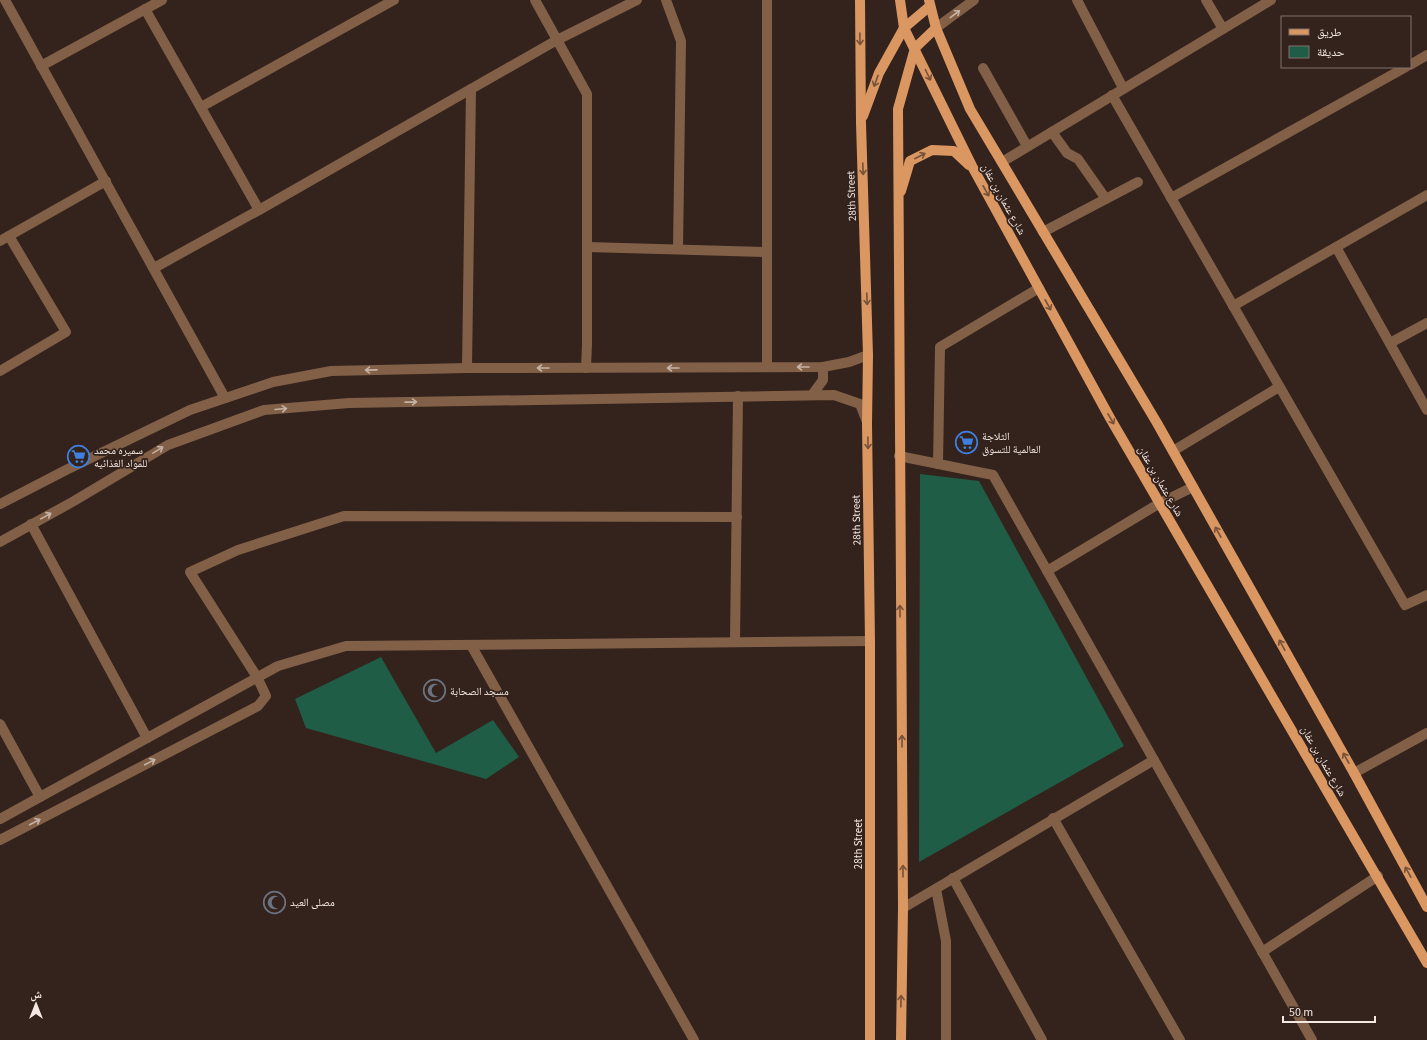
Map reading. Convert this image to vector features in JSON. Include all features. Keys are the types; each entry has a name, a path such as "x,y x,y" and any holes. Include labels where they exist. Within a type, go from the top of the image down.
{"main road":[{"name":"28th Street","path":"860,0 861,123 868,355 867,424 870,642 870,1040"},
{"name":"شارع عثمان بن عفان","path":"900,0 904,28 973,168 1110,418 1378,876 1427,963"},
{"path":"861,123 879,73 904,28 932,2"},
{"name":"شارع عثمان بن عفان","path":"932,2 936,28 970,109 1173,451 1354,773 1427,907"},
{"path":"901,1040 903,908 898,109 915,48 936,28"},
{"path":"898,200 910,161 932,150 954,151 973,168"}],"street":[{"path":"5,0 225,398"},
{"path":"41,66 162,0"},
{"path":"201,107 394,0"},
{"path":"535,0 587,94 586,368"},
{"path":"154,268 259,210 557,40 637,0"},
{"path":"666,0 681,41 678,249"},
{"path":"767,0 767,367"},
{"path":"936,28 974,0"},
{"path":"1077,0 1123,88"},
{"path":"1206,0 1223,29"},
{"path":"1002,162 1271,0"},
{"path":"145,9 259,210"},
{"path":"1411,64 1427,55"},
{"path":"983,68 1027,146"},
{"path":"1171,198 1404,68"},
{"path":"467,368 472,89"},
{"path":"1112,95 1405,605 1427,594"},
{"path":"1052,132 1067,153 1078,159 1106,199"},
{"path":"0,371 66,332 4,238 106,182"},
{"path":"1044,232 1138,182"},
{"path":"1233,306 1427,195"},
{"path":"587,246 767,252"},
{"path":"1336,247 1427,410"},
{"path":"938,464 940,347 1039,288"},
{"path":"1390,343 1427,323"},
{"path":"0,504 66,470 190,410 273,382 331,371 467,368 823,367 849,362 868,355"},
{"path":"812,395 823,380 823,367"},
{"path":"1173,451 1280,387"},
{"path":"0,542 74,501 168,445 264,410 348,402 834,395 860,404 867,424"},
{"path":"735,642 738,396"},
{"path":"899,456 993,475 1312,1040"},
{"path":"1047,571 1160,503 1193,487"},
{"path":"0,840 258,706 266,696 257,677 190,572 238,550 344,516 736,517"},
{"path":"31,524 147,738"},
{"path":"0,819 278,666 346,646 870,642"},
{"path":"472,645 694,1040"},
{"path":"0,724 40,797"},
{"path":"1354,773 1427,733"},
{"path":"903,908 1053,818 1154,760"},
{"path":"1053,818 1180,1040"},
{"path":"1262,952 1378,876"},
{"path":"954,878 1042,1040"},
{"path":"936,888 946,941 946,1040"}],"green space":[{"path":"920,474 979,481 1124,746 919,862"},
{"path":"381,657 436,753 493,720 519,757 486,779 306,728 295,699"}],"place":[{"name":"الثلاجة العالمية للتسوق","path":"967,442"},
{"name":"سميره محمد للمواد الغذائيه","path":"79,456"},
{"name":"مسجد الصحابة","path":"435,691"},
{"name":"مصلى العيد","path":"274,902"}]}
